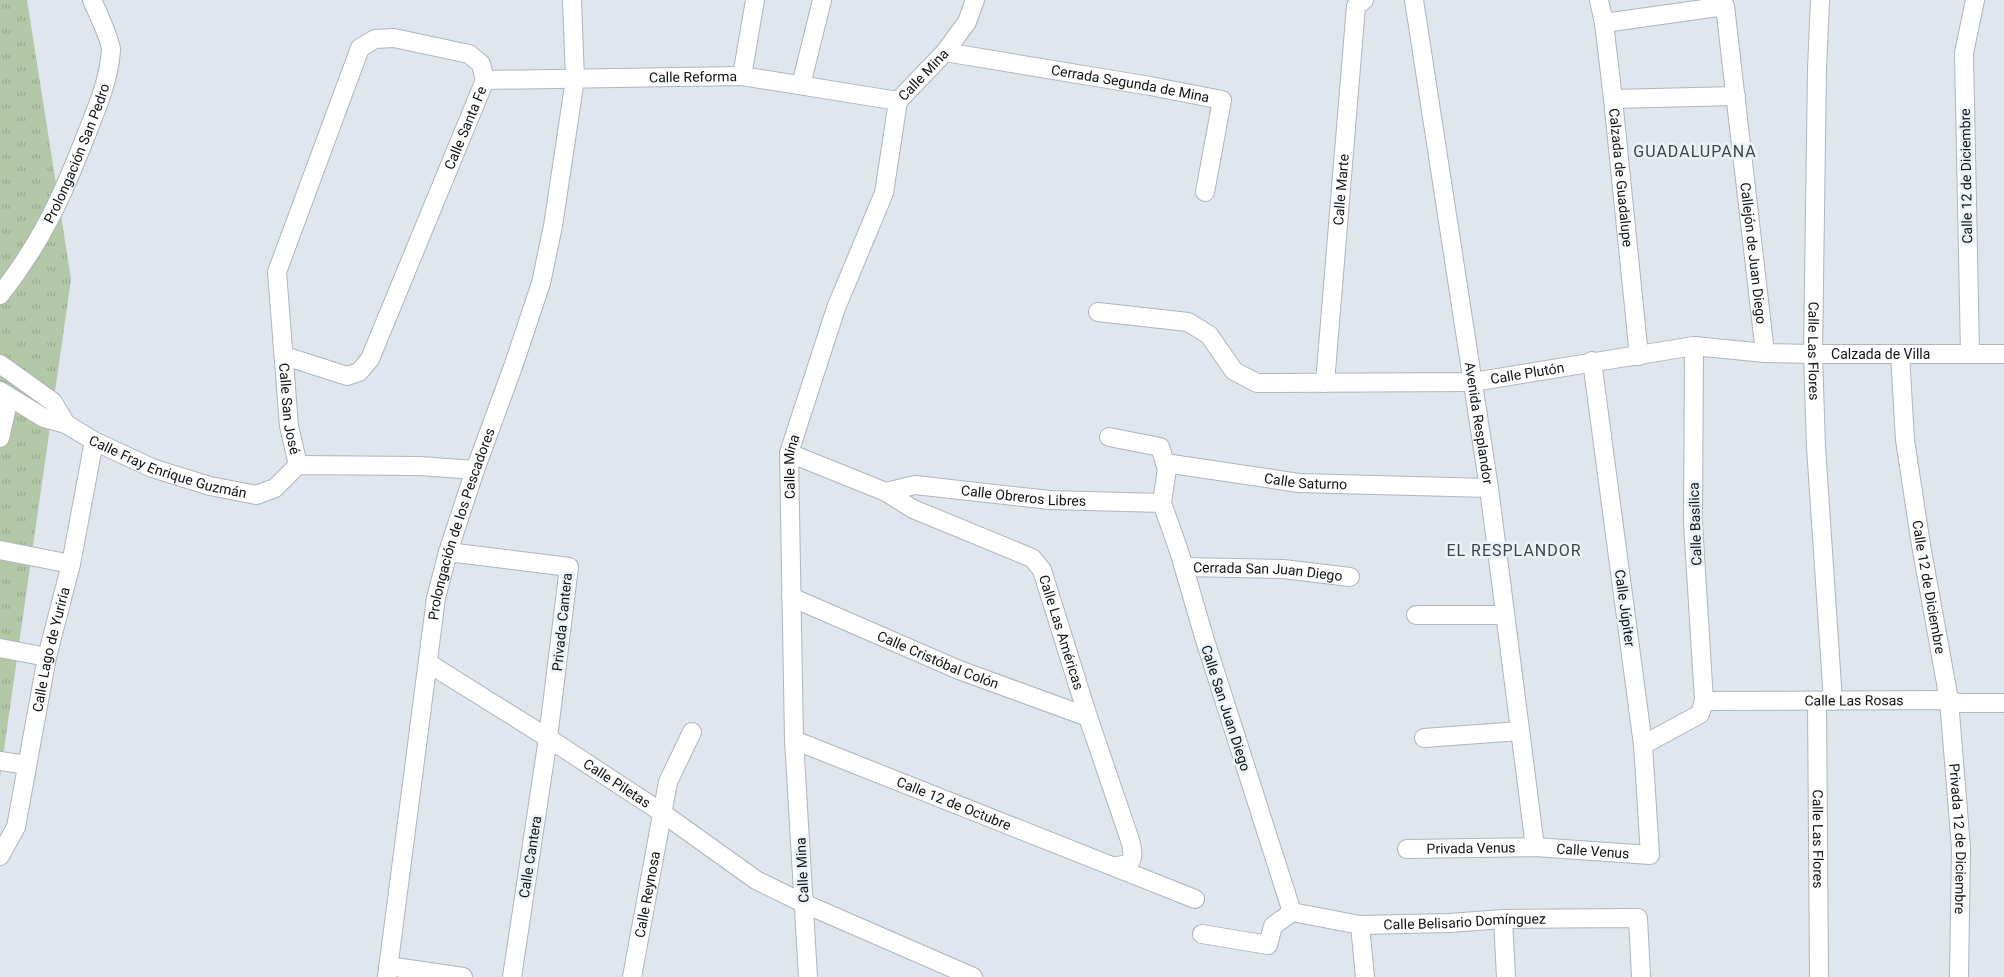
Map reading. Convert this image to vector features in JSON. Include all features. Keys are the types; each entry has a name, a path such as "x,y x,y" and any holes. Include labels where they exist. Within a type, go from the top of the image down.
{"street":[{"name":"Prolongación San Pedro","path":"0,295 32,252 50,220 104,92 111,48 92,0"},
{"name":"Prolongación de los Pescadores","path":"387,972 436,598 448,552 475,470 541,283 553,226 575,79 572,0"},
{"path":"742,76 755,0"},
{"path":"801,85 822,0"},
{"name":"Calle Mina","path":"808,977 794,740 788,453 836,308 884,193 898,101 945,52 967,22 976,0"},
{"name":"Calle Marte","path":"1325,383 1356,6 1364,0"},
{"name":"Avenida Resplandor","path":"1414,0 1474,382 1535,847"},
{"name":"Calzada de Guadalupe","path":"1599,0 1604,23 1613,99 1639,356"},
{"name":"Calle Las Flores","path":"1819,977 1825,701 1813,354 1817,69 1820,0"},
{"name":"Calle 12 de Diciembre","path":"1970,353 1964,53 1975,0"},
{"name":"Callejón de Juan Diego","path":"1604,23 1725,6 1766,353"},
{"name":"Calle Santa Fe","path":"285,356 276,272 360,48 375,39 394,38 469,54 481,64 485,80 370,359 359,372 347,376"},
{"name":"Cerrada Segunda de Mina","path":"945,52 1222,100 1205,192"},
{"name":"Calle Reforma","path":"485,80 742,76 898,101"},
{"path":"1613,99 1736,96"},
{"path":"1098,312 1188,322 1209,335 1234,371 1257,383 1325,383"},
{"name":"Calzada de Villa","path":"1639,356 1694,346 1766,353 2004,354"},
{"name":"Calle Basílica","path":"1694,346 1693,523 1704,701"},
{"name":"Calle 12 de Diciembre","path":"1900,354 1905,440 1921,545 1949,700"},
{"name":"Calle San José","path":"298,465 289,426 285,356 347,376"},
{"name":"Calle Plutón","path":"1325,383 1474,382 1639,356"},
{"name":"Calle Júpiter","path":"1592,362 1643,745 1650,855"},
{"name":"Calle Fray Enrique Guzmán","path":"0,364 53,402 66,424"},
{"path":"0,438 4,394"},
{"name":"Calle Fray Enrique Guzmán","path":"4,394 44,418 66,424 94,441 152,468 210,486 256,495 274,488 298,465"},
{"path":"1109,437 1160,447 1167,468 1162,503"},
{"name":"Calle Lago de Yuriria","path":"1,856 16,827 48,657 71,564 94,441"},
{"name":"Calle Las Américas","path":"788,453 886,492 913,509 1032,558 1042,570 1132,852 1133,858 1130,863 1126,866 1116,866"},
{"name":"Calle Saturno","path":"1165,463 1299,482 1489,488"},
{"path":"298,465 420,466 475,470"},
{"name":"Calle Obreros Libres","path":"886,492 915,485 1050,500 1162,503"},
{"name":"Calle San Juan Diego","path":"1162,503 1184,567 1204,637 1292,912"},
{"path":"0,550 71,564"},
{"name":"Privada Cantera","path":"448,552 569,567 548,738"},
{"name":"Cerrada San Juan Diego","path":"1184,567 1283,569 1350,577"},
{"name":"Calle Cristóbal Colón","path":"791,597 958,670 1088,717"},
{"path":"1416,615 1505,616"},
{"path":"0,648 48,657"},
{"name":"Calle Piletas","path":"428,663 661,812 756,880 803,903 973,977"},
{"name":"Calle Las Rosas","path":"1704,701 1949,700 1959,703 2004,703"},
{"name":"Privada 12 de Diciembre","path":"1949,700 1961,848 1959,977"},
{"path":"1643,745 1700,714 1704,701"},
{"path":"1424,738 1520,731"},
{"name":"Calle Reynosa","path":"632,977 668,782 692,732"},
{"name":"Calle Cantera","path":"512,977 548,738"},
{"name":"Calle 12 de Octubre","path":"794,740 1116,866 1195,899"},
{"path":"0,761 27,765"},
{"name":"Privada Venus","path":"1407,849 1535,847"},
{"name":"Calle Venus","path":"1535,847 1650,855"},
{"path":"1202,934 1268,945 1274,926 1292,912"},
{"name":"Calle Belisario Domínguez","path":"1292,912 1360,925 1450,923 1503,919 1638,918 1641,977"},
{"path":"1503,919 1506,977"},
{"path":"1360,925 1365,977"},
{"path":"387,972 463,977"}],"green space":[{"path":"0,0 27,0 71,279 0,778"}],"district":[{"name":"GUADALUPANA","path":"1695,151"},
{"name":"EL RESPLANDOR","path":"1514,550"}]}
